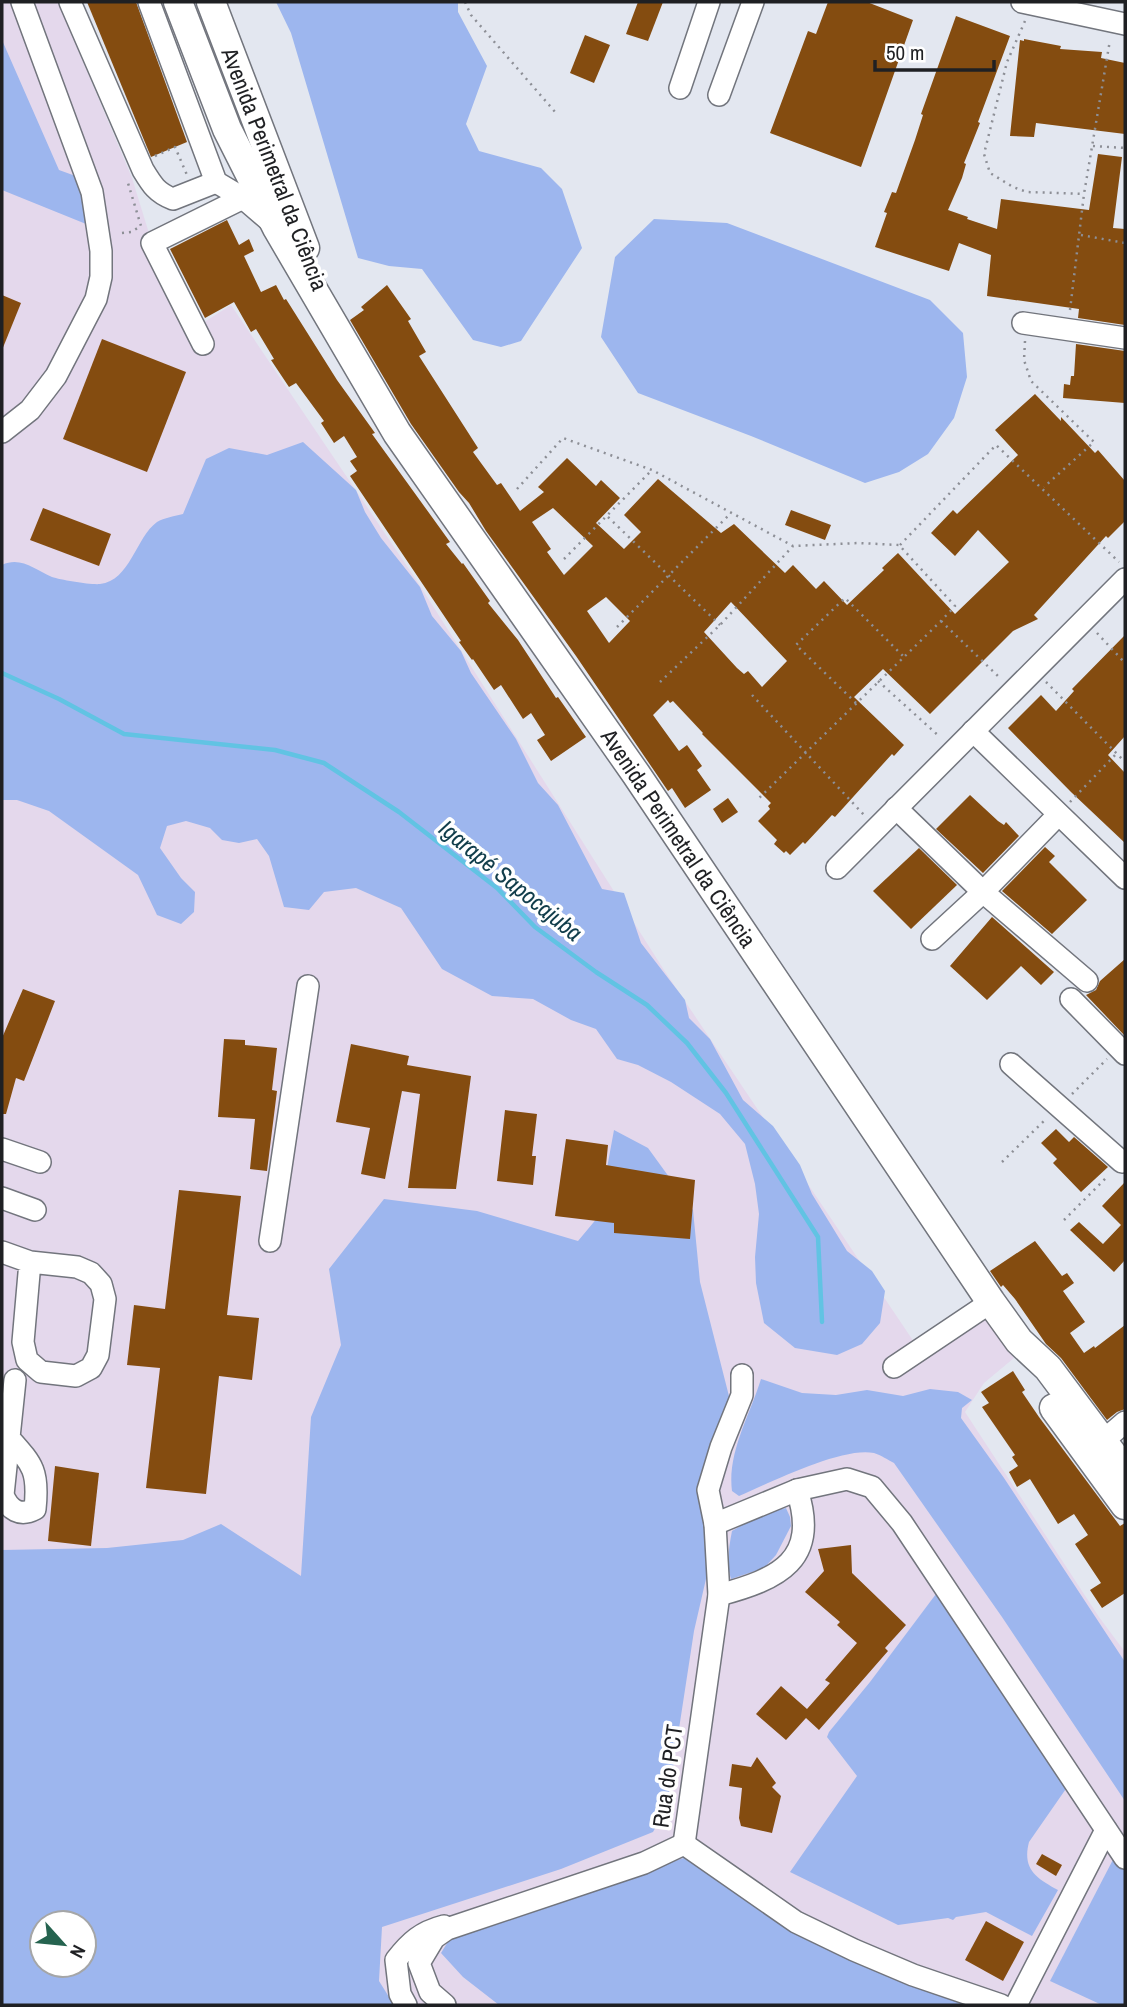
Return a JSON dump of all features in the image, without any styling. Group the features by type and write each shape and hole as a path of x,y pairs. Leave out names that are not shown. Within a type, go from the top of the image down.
{"main road":[{"name":"Avenida Perimetral da Ciência","path":"178,2 227,129 276,228 397,433 636,774 1019,1341 1048,1368 1125,1471"},
{"name":"Avenida Perimetral da Ciência","path":"211,2 339,335"},
{"name":"Avenida Perimetral da Ciência","path":"1019,1341 1033,1378 1125,1505"}],"street":[{"path":"2,432 30,410 55,376 96,299 101,277 101,251 92,192 22,2"},
{"path":"70,2 153,188 173,199 216,182"},
{"path":"149,2 216,182 243,198 276,228"},
{"path":"223,34 228,2"},
{"path":"680,88 709,2"},
{"path":"719,95 753,2"},
{"path":"1027,3 1119,23"},
{"path":"204,344 152,243 243,198"},
{"path":"1026,323 1125,338"},
{"path":"837,868 1125,579"},
{"path":"973,731 1125,878"},
{"path":"896,807 983,892 1087,981"},
{"path":"932,939 983,892 1058,815"},
{"path":"270,1241 308,986"},
{"path":"1070,999 1125,1054"},
{"path":"1011,1064 1122,1162"},
{"path":"2,1149 40,1162"},
{"path":"2,1198 35,1210"},
{"path":"2,1252 30,1262 77,1267 91,1273 101,1284 105,1299 98,1355 91,1368 76,1376 41,1372 8,1378 9,1438"},
{"path":"30,1262 23,1342 27,1360 41,1372"},
{"path":"894,1367 991,1301"},
{"name":"Rua do PCT","path":"445,2005 430,1992 419,1963 433,1938 463,1922 644,1863 684,1844 719,1595 715,1524 708,1490 721,1447 742,1395 742,1375"},
{"path":"1103,1441 1125,1422"},
{"path":"715,1524 797,1490 848,1479 872,1487 902,1523 1125,1858"},
{"path":"719,1595 751,1587 774,1577 790,1562 798,1550 805,1527 804,1512 797,1490"},
{"path":"1016,2005 1106,1830"},
{"path":"684,1844 796,1922 913,1975 1001,2005"},
{"path":"406,2005 400,1994 396,1960 410,1941 429,1930 463,1922"}],"path":[{"path":"465,2 471,15 556,113"},
{"path":"1027,3 1007,62 984,154 990,173 1013,187 1027,192 1084,194"},
{"path":"1066,331 1081,234 1084,194 1119,23"},
{"path":"1093,146 1125,148"},
{"path":"1081,234 1125,243"},
{"path":"1026,323 1024,360 1031,381 1094,442 1043,488"},
{"path":"517,489 563,438 652,470 793,546 858,542 899,545 955,606 756,801"},
{"path":"899,545 996,445 1125,570"},
{"path":"564,559 652,470"},
{"path":"617,627 730,514"},
{"path":"608,517 720,625"},
{"path":"660,682 720,625 793,546"},
{"path":"856,703 796,645 845,598 904,656"},
{"path":"942,621 1004,681"},
{"path":"1095,630 1125,663"},
{"path":"1044,679 1125,762"},
{"path":"878,681 944,741"},
{"path":"752,695 876,828"},
{"path":"1058,815 1116,753"},
{"path":"1064,1220 1122,1162"}],"shaded area":[{"path":"2,2 58,2 132,178 152,243 195,328 231,305 417,581 664,970 914,1342 979,1296 1014,1358 984,1383 965,1412 1099,1617 1125,1652 1125,2005 2,2005"},
{"path":"276,2 458,2 458,12 487,66 466,124 479,151 541,168 562,189 582,248 521,341 501,347 473,340 422,269 389,266 358,258 291,33"},
{"path":"2,40 59,170 81,178 91,226 2,190"},
{"path":"654,219 727,223 930,300 963,333 967,377 954,418 928,454 899,472 865,483 638,393 601,337 615,257"},
{"path":"303,442 356,490 365,512 381,538 420,587 432,616 461,651 471,673 516,739 538,783 558,805 602,889 624,893 641,943 685,1000 689,1018 710,1039 743,1100 773,1126 800,1165 812,1194 847,1251 872,1271 885,1291 880,1323 862,1344 837,1355 795,1348 764,1323 756,1283 755,1257 759,1214 745,1144 720,1114 671,1082 638,1065 617,1059 596,1029 571,1020 533,999 492,996 442,969 401,908 356,888 324,892 309,910 284,907 269,856 257,839 239,843 222,840 210,828 186,821 167,826 160,848 181,878 195,892 194,912 181,924 157,915 138,875 49,811 17,800 2,800 2,565 22,563 52,577 76,582 100,584 110,581 126,567 143,538 157,522 183,514 206,459 229,448 267,455"},
{"path":"614,1130 648,1148 693,1210 700,1282 731,1404 710,1449 717,1531 694,1631 667,1807 653,1832 561,1869 382,1927 379,1981 394,2005 2,2005 2,1550 107,1548 183,1540 221,1524 301,1576 311,1417 341,1345 329,1269 384,1199 477,1211 578,1241 598,1217"},
{"path":"761,1379 802,1393 836,1395 867,1390 903,1396 930,1389 958,1392 972,1400 962,1408 961,1418 1004,1478 1125,1662 1125,1801 1002,1617 894,1463 874,1453 861,1452 806,1467 739,1496 732,1491 731,1477 736,1448"},
{"path":"786,1508 791,1526 776,1555 764,1568 731,1579 728,1561 732,1531 761,1514"},
{"path":"945,1582 1070,1783 1029,1842 1029,1866 1037,1877 1058,1890 1032,1936 986,1912 956,1917 953,1920 948,1918 898,1925 790,1872 857,1776 827,1737 829,1732"},
{"path":"1118,1850 1125,1861 1125,2005 1102,2005 1050,1981"},
{"path":"701,1852 831,1930 999,2005 499,2005 463,1977 441,1953 449,1940 482,1927"}],"building":[{"path":"87,2 136,2 187,142 151,157"},
{"path":"638,2 663,2 648,41 626,34"},
{"path":"828,2 867,2 913,20 861,167 770,133 808,31 816,34"},
{"path":"956,16 1010,36 964,163 966,164 962,178 948,210 997,229 1001,199 1089,210 1098,154 1122,157 1113,228 1125,229 1125,325 1078,318 1079,309 987,296 991,255 959,243 949,271 875,247 887,213 884,212 892,192 896,193"},
{"path":"585,35 610,45 594,83 570,73"},
{"path":"1020,40 1061,46 1060,49 1102,52 1101,58 1125,63 1125,134 1036,123 1034,137 1010,136"},
{"path":"227,220 239,245 249,239 254,251 244,256 261,292 276,285 337,380 375,433 372,434 450,542 446,544 463,563 490,601 488,603 518,640 556,698 558,697 586,737 551,761 537,740 545,735 531,713 523,719 501,685 494,690 459,642 461,641 350,476 357,471 350,461 357,457 344,436 334,443 321,423 324,421 296,383 289,387 271,360 274,359 256,329 251,332 234,302 205,318 170,249"},
{"path":"387,285 411,319 408,321 426,352 419,356 478,448 473,452 497,485 501,483 520,511 544,492 538,487 567,458 596,486 601,480 620,498 596,523 624,549 641,532 624,515 658,479 721,533 734,524 785,573 793,565 816,589 824,581 847,605 898,553 955,614 1009,562 978,530 955,556 931,533 953,510 957,514 1018,455 995,430 1035,394 1095,453 1098,450 1125,481 1125,521 1108,538 1106,536 1034,615 1038,619 1013,631 930,714 883,669 854,697 904,745 894,756 892,754 835,817 832,815 805,844 803,842 790,855 774,844 777,840 758,821 770,809 768,806 771,803 673,701 670,703 668,700 653,715 679,751 687,745 702,766 697,770 711,790 685,808 672,788 668,791 469,503 411,424 350,320 364,310 361,307","holes":["553,508 593,546 564,575 547,552 551,549 532,522","606,597 630,621 609,643 587,611","731,602 787,661 762,687 748,671 744,674 737,668 704,632"]},
{"path":"2,295 21,303 2,350"},
{"path":"102,339 186,372 147,472 63,439"},
{"path":"1076,344 1125,351 1125,403 1063,398 1064,384 1070,385 1071,376 1074,376"},
{"path":"43,508 111,534 99,566 30,540"},
{"path":"791,510 831,525 825,540 785,525"},
{"path":"1125,635 1125,736 1108,755 1125,773 1125,843 1008,728 1041,695 1056,711 1074,691 1072,689"},
{"path":"970,795 998,821 1004,825 1006,822 1019,836 983,873 936,829"},
{"path":"728,798 738,812 722,823 713,809"},
{"path":"1045,847 1055,856 1049,862 1087,900 1052,934 1002,891"},
{"path":"919,848 957,885 911,929 873,891"},
{"path":"992,917 1054,972 1041,985 1021,966 987,1000 950,966"},
{"path":"1125,959 1125,1036 1086,995 1096,990 1100,981"},
{"path":"23,989 55,1001 24,1081 16,1078 6,1114 2,1114 2,1038"},
{"path":"224,1039 245,1040 245,1045 277,1048 272,1090 277,1091 267,1171 250,1169 255,1119 218,1117"},
{"path":"351,1044 409,1056 407,1065 471,1076 456,1189 408,1188 420,1094 402,1091 385,1179 361,1174 370,1128 336,1122"},
{"path":"505,1110 537,1114 532,1156 536,1156 533,1185 497,1181"},
{"path":"1056,1129 1069,1142 1074,1137 1108,1167 1081,1192 1053,1163 1057,1159 1041,1143"},
{"path":"566,1139 608,1145 606,1165 695,1180 690,1239 614,1233 614,1223 555,1216"},
{"path":"1125,1182 1125,1260 1114,1272 1070,1230 1079,1222 1103,1244 1121,1225 1102,1206"},
{"path":"179,1190 241,1196 227,1315 259,1318 252,1380 219,1376 206,1494 146,1488 160,1368 127,1365 134,1305 165,1309"},
{"path":"1035,1241 1062,1276 1067,1273 1074,1283 1063,1291 1085,1322 1070,1333 1084,1353 1125,1325 1125,1409 1107,1420 1061,1358 1046,1344 1015,1299 1003,1285 1001,1287 990,1271"},
{"path":"1013,1371 1025,1390 1022,1392 1039,1417 1120,1526 1125,1523 1125,1593 1102,1608 1090,1590 1101,1583 1075,1544 1088,1535 1074,1514 1058,1524 1030,1479 1017,1487 1009,1472 1018,1466 1012,1457 1015,1455 982,1407 989,1403 981,1392"},
{"path":"55,1466 99,1473 91,1546 48,1541"},
{"path":"851,1545 852,1573 906,1625 885,1648 888,1651 819,1730 806,1718 786,1740 756,1714 781,1686 807,1709 830,1683 825,1680 857,1643 837,1625 840,1622 805,1592 824,1571 818,1549"},
{"path":"757,1757 776,1783 772,1787 781,1796 772,1833 741,1826 739,1818 742,1788 729,1786 732,1764 751,1767"},
{"path":"1042,1854 1062,1865 1056,1876 1036,1864"},
{"path":"986,1921 1024,1942 1003,1981 965,1960"}],"waterway":[{"name":"Igarapé Sapocajuba","path":"2,673 59,699 124,734 275,750 324,763 399,812 497,888 535,927 647,1005 687,1043 726,1093 818,1237 822,1322"}]}
